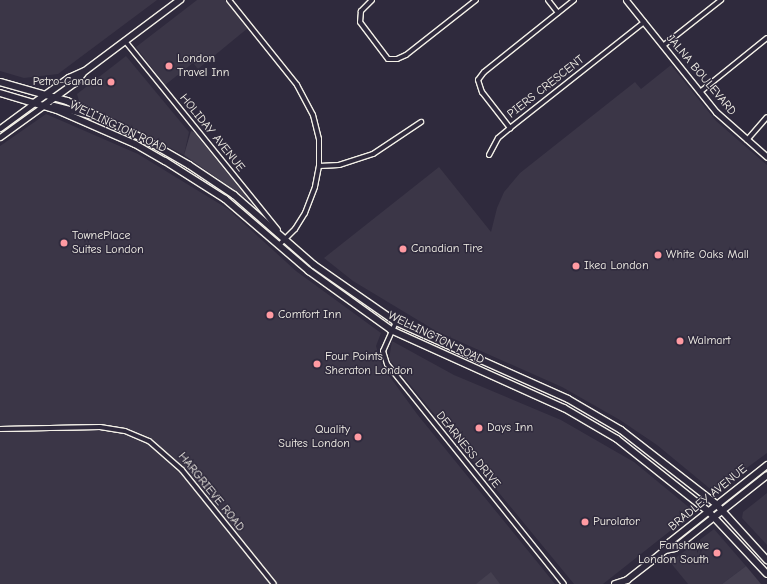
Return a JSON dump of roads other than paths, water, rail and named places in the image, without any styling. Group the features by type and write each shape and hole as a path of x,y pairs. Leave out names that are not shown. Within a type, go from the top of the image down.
{"main road":[{"path":"34,103 69,78 85,71 180,0"},
{"path":"45,105 75,83 85,71"},
{"name":"WELLINGTON ROAD","path":"0,82 55,98 112,122 189,165 234,195 284,239 344,287 396,322 572,402 621,430 716,504 767,560"},
{"name":"WELLINGTON ROAD","path":"0,93 45,105 132,143 185,172 225,199 342,296 391,330 568,410 617,439 715,517 767,574"},
{"path":"45,105 112,122"},
{"path":"568,410 572,402"},
{"name":"BRADLEY AVENUE","path":"615,584 626,582 666,550 670,542 767,465"},
{"name":"BRADLEY AVENUE","path":"666,550 675,548 767,475"}],"street":[{"path":"229,0 306,100 319,139 319,166 315,187 305,213 279,245"},
{"path":"372,0 361,11 360,22 388,59 397,59 406,55 476,0"},
{"path":"548,0 558,13"},
{"name":"PIERS CRESCENT","path":"574,0 484,72 478,80 482,92 510,128 644,22"},
{"name":"JALNA BOULEVARD","path":"626,0 664,45 716,112 767,157"},
{"path":"664,45 721,0"},
{"path":"700,92 767,38"},
{"name":"HOLIDAY AVENUE","path":"125,41 284,239"},
{"path":"0,128 34,103"},
{"path":"0,137 45,105"},
{"path":"747,140 767,117"},
{"path":"319,166 340,165 373,154 421,122"},
{"path":"489,155 498,138 510,128"},
{"name":"DEARNESS DRIVE","path":"396,322 382,351 387,364 564,584"},
{"name":"HARGRIEVE ROAD","path":"0,429 100,427 125,431 149,442 182,470 274,584"}],"place":[{"name":"London Travel Inn","path":"169,66"},
{"name":"Petro-Canada","path":"111,82"},
{"name":"TownePlace Suites London","path":"64,243"},
{"name":"Canadian Tire","path":"403,249"},
{"name":"White Oaks Mall","path":"658,255"},
{"name":"Ikea London","path":"576,266"},
{"name":"Comfort Inn","path":"270,315"},
{"name":"Walmart","path":"680,341"},
{"name":"Four Points Sheraton London","path":"317,364"},
{"name":"Days Inn","path":"479,428"},
{"name":"Quality Suites London","path":"358,437"},
{"name":"Purolator","path":"585,522"},
{"name":"Fanshawe London South","path":"717,553"}]}
